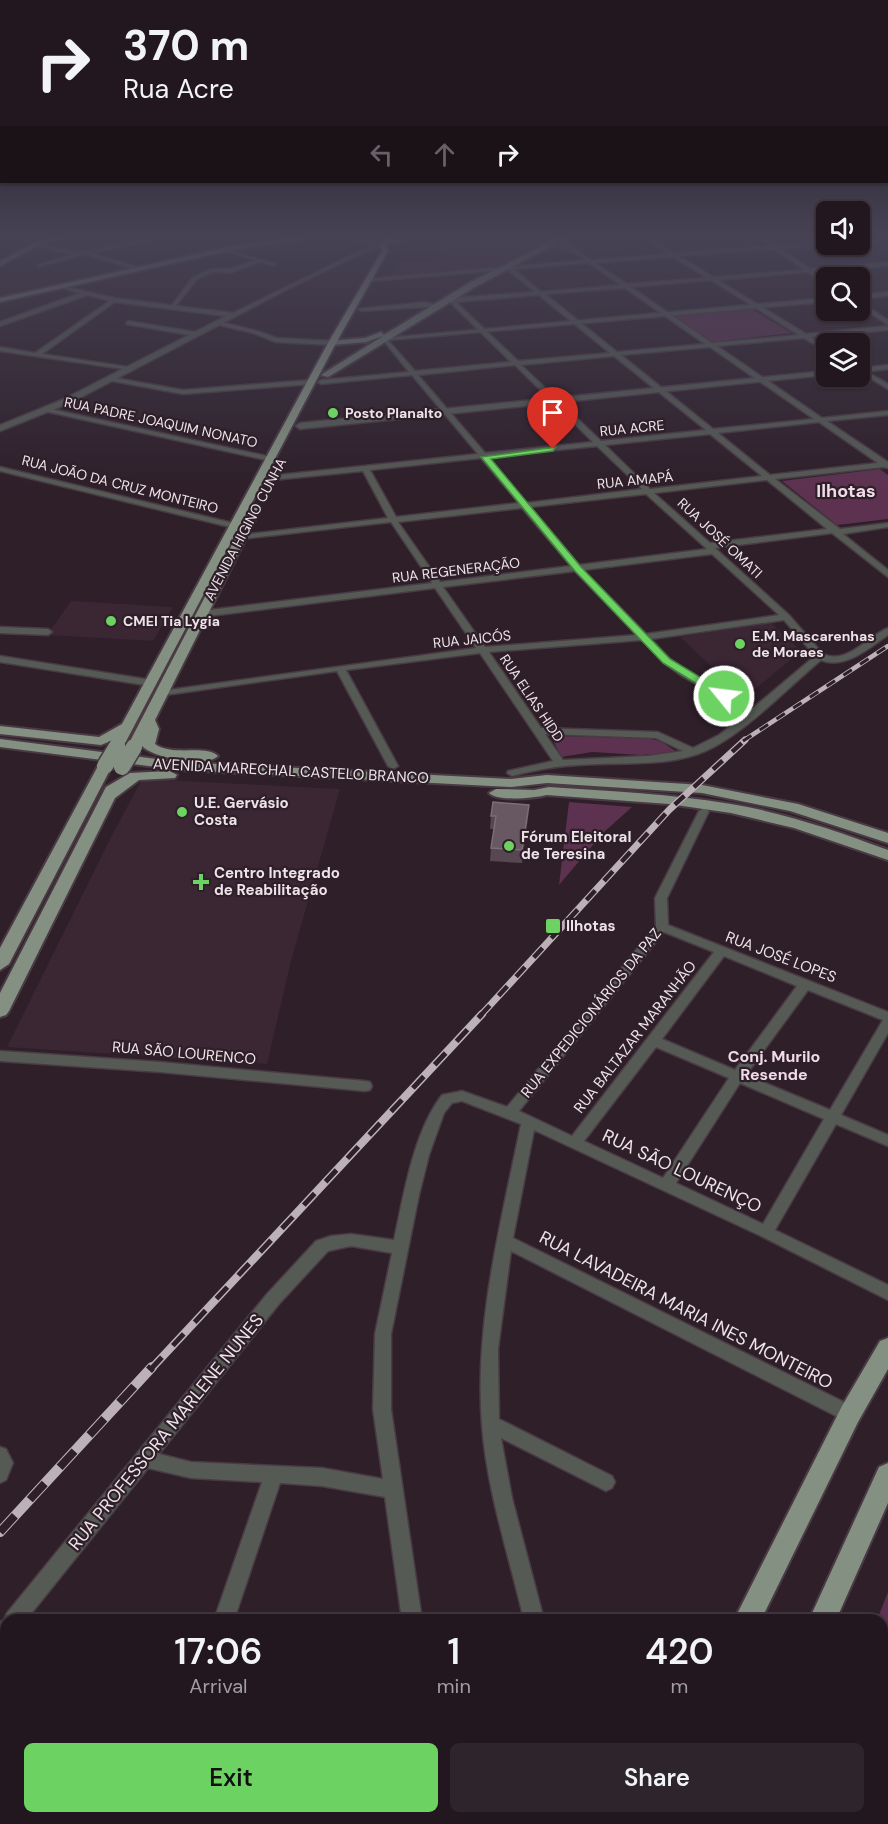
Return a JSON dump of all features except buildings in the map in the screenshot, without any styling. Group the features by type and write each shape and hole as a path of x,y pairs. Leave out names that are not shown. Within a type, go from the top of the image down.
{"main road":[{"name":"AVENIDA HIGINO CUNHA","path":"0,1011 122,767 272,478 295,424 348,320"},
{"name":"AVENIDA HIGINO CUNHA","path":"319,380 336,343 353,320"},
{"path":"336,343 375,338 403,320"},
{"path":"319,380 416,320"},
{"path":"336,343 362,347 364,350 362,354"},
{"name":"AVENIDA HIGINO CUNHA","path":"0,964 234,526 271,459 295,424"},
{"path":"148,718 152,729 148,745 160,753 393,766 511,778"},
{"path":"0,730 101,741 129,724"},
{"name":"AVENIDA MARECHAL CASTELO BRANCO","path":"0,743 180,766 511,778 546,785 709,805 786,821 888,855"},
{"path":"0,753 87,764 92,768 94,787"},
{"path":"108,796 132,777 151,774 530,795 546,785"},
{"name":"AVENIDA MARECHAL CASTELO BRANCO","path":"546,785 681,788 743,795 793,807 888,838"},
{"path":"750,1614 850,1414 888,1350"},
{"path":"825,1614 888,1475"}],"street":[{"path":"36,355 85,320"},
{"path":"0,428 46,410 223,320"},
{"name":"RUA JOSÉ OMATI","path":"470,320 649,492 786,617 817,651"},
{"path":"574,320 888,574"},
{"path":"387,339 597,320"},
{"path":"675,320 887,465"},
{"path":"779,320 816,343"},
{"path":"128,323 195,334"},
{"path":"217,323 255,332 276,340 336,343"},
{"path":"109,379 183,392 517,364 888,328"},
{"path":"387,339 578,569 667,661 685,674 752,712"},
{"path":"0,350 128,369"},
{"path":"870,369 888,367"},
{"path":"295,424 555,402 816,374"},
{"path":"870,376 888,387"},
{"name":"RUA PADRE JOAQUIM NONATO","path":"46,410 271,459"},
{"name":"RUA ACRE","path":"272,478 888,413"},
{"name":"RUA AMAPÁ","path":"242,537 887,465"},
{"name":"RUA ELIAS HIDD","path":"364,468 394,521 559,762"},
{"name":"RUA JOÃO DA CRUZ MONTEIRO","path":"0,469 234,526"},
{"path":"665,521 679,519"},
{"name":"RUA REGENERAÇÃO","path":"201,614 578,569 888,525"},
{"name":"RUA JAICÓS","path":"161,694 483,650 645,638 786,617"},
{"path":"1,630 48,632"},
{"path":"538,731 658,735 693,752 722,736 752,712 817,651 829,661 839,660 888,631"},
{"path":"0,659 151,683"},
{"path":"340,668 393,766"},
{"name":"RUA ELIAS HIDD","path":"511,778 559,762 644,759 693,752"},
{"name":"RUA EXPEDICIONÁRIOS DA PAZ","path":"510,1113 662,927 661,898 705,811"},
{"name":"RUA JOSÉ LOPES","path":"662,927 888,1017"},
{"name":"RUA BALTAZAR MARANHÃO","path":"575,1143 721,952"},
{"path":"666,1186 738,1076 805,984"},
{"path":"766,1232 888,1022"},
{"path":"653,1040 888,1142"},
{"name":"RUA SÃO LOURENCO","path":"0,1056 160,1066 364,1086"},
{"name":"RUA SÃO LOURENÇO","path":"401,1248 411,1195 430,1132 438,1110 447,1099 455,1096 510,1113 766,1232 888,1293"},
{"name":"RUA EXPEDICIONÁRIOS DA PAZ","path":"528,1123 505,1241 490,1352 490,1423 494,1454 533,1614"},
{"name":"RUA PROFESSORA MARLENE NUNES","path":"19,1614 273,1299 322,1246 330,1241 346,1240 401,1248"},
{"name":"RUA LAVADEIRA MARIA INES MONTEIRO","path":"505,1241 850,1414"},
{"path":"401,1248 383,1334 382,1409 411,1614"},
{"path":"490,1423 606,1482"},
{"path":"0,1455 4,1463 0,1474"},
{"path":"145,1459 191,1470 322,1476 392,1489"},
{"path":"227,1614 274,1475"}],"shaded area":[{"path":"679,320 770,320 792,333 711,342"},
{"path":"880,469 888,475 888,519 837,525 782,481"},
{"name":"CMEI Tia Lygia","path":"71,601 173,607 153,641 47,635"},
{"name":"E.M. Mascarenhas de Moraes","path":"770,622 801,651 741,701 701,670 713,668 680,637"},
{"path":"551,736 645,738 661,741 678,753 641,755 592,752 561,757"},
{"path":"148,779 340,789 291,961 267,1064 7,1047 110,839 141,781"},
{"path":"569,802 632,807 604,832 559,885"},
{"path":"888,1592 888,1614 879,1614"}],"railway":[{"path":"743,741 888,646"},
{"path":"481,1015 669,810 745,740"},
{"path":"151,1369 482,1014"},
{"path":"0,1532 152,1367"}],"place":[{"name":"Posto Planalto","path":"333,413"},
{"name":"CMEI Tia Lygia","path":"111,621"},
{"name":"E.M. Mascarenhas de Moraes","path":"740,644"},
{"name":"U.E. Gervásio Costa","path":"182,812"},
{"name":"Fórum Eleitoral de Teresina","path":"509,846"},
{"name":"Centro Integrado de Reabilitação","path":"201,882"},
{"name":"Ilhotas","path":"553,926"}],"district":[{"name":"Ilhotas","path":"846,491"},
{"name":"Conj. Murilo Resende","path":"774,1065"}],"route":[{"path":"553,449 485,457 578,569 667,661 724,696"}]}
